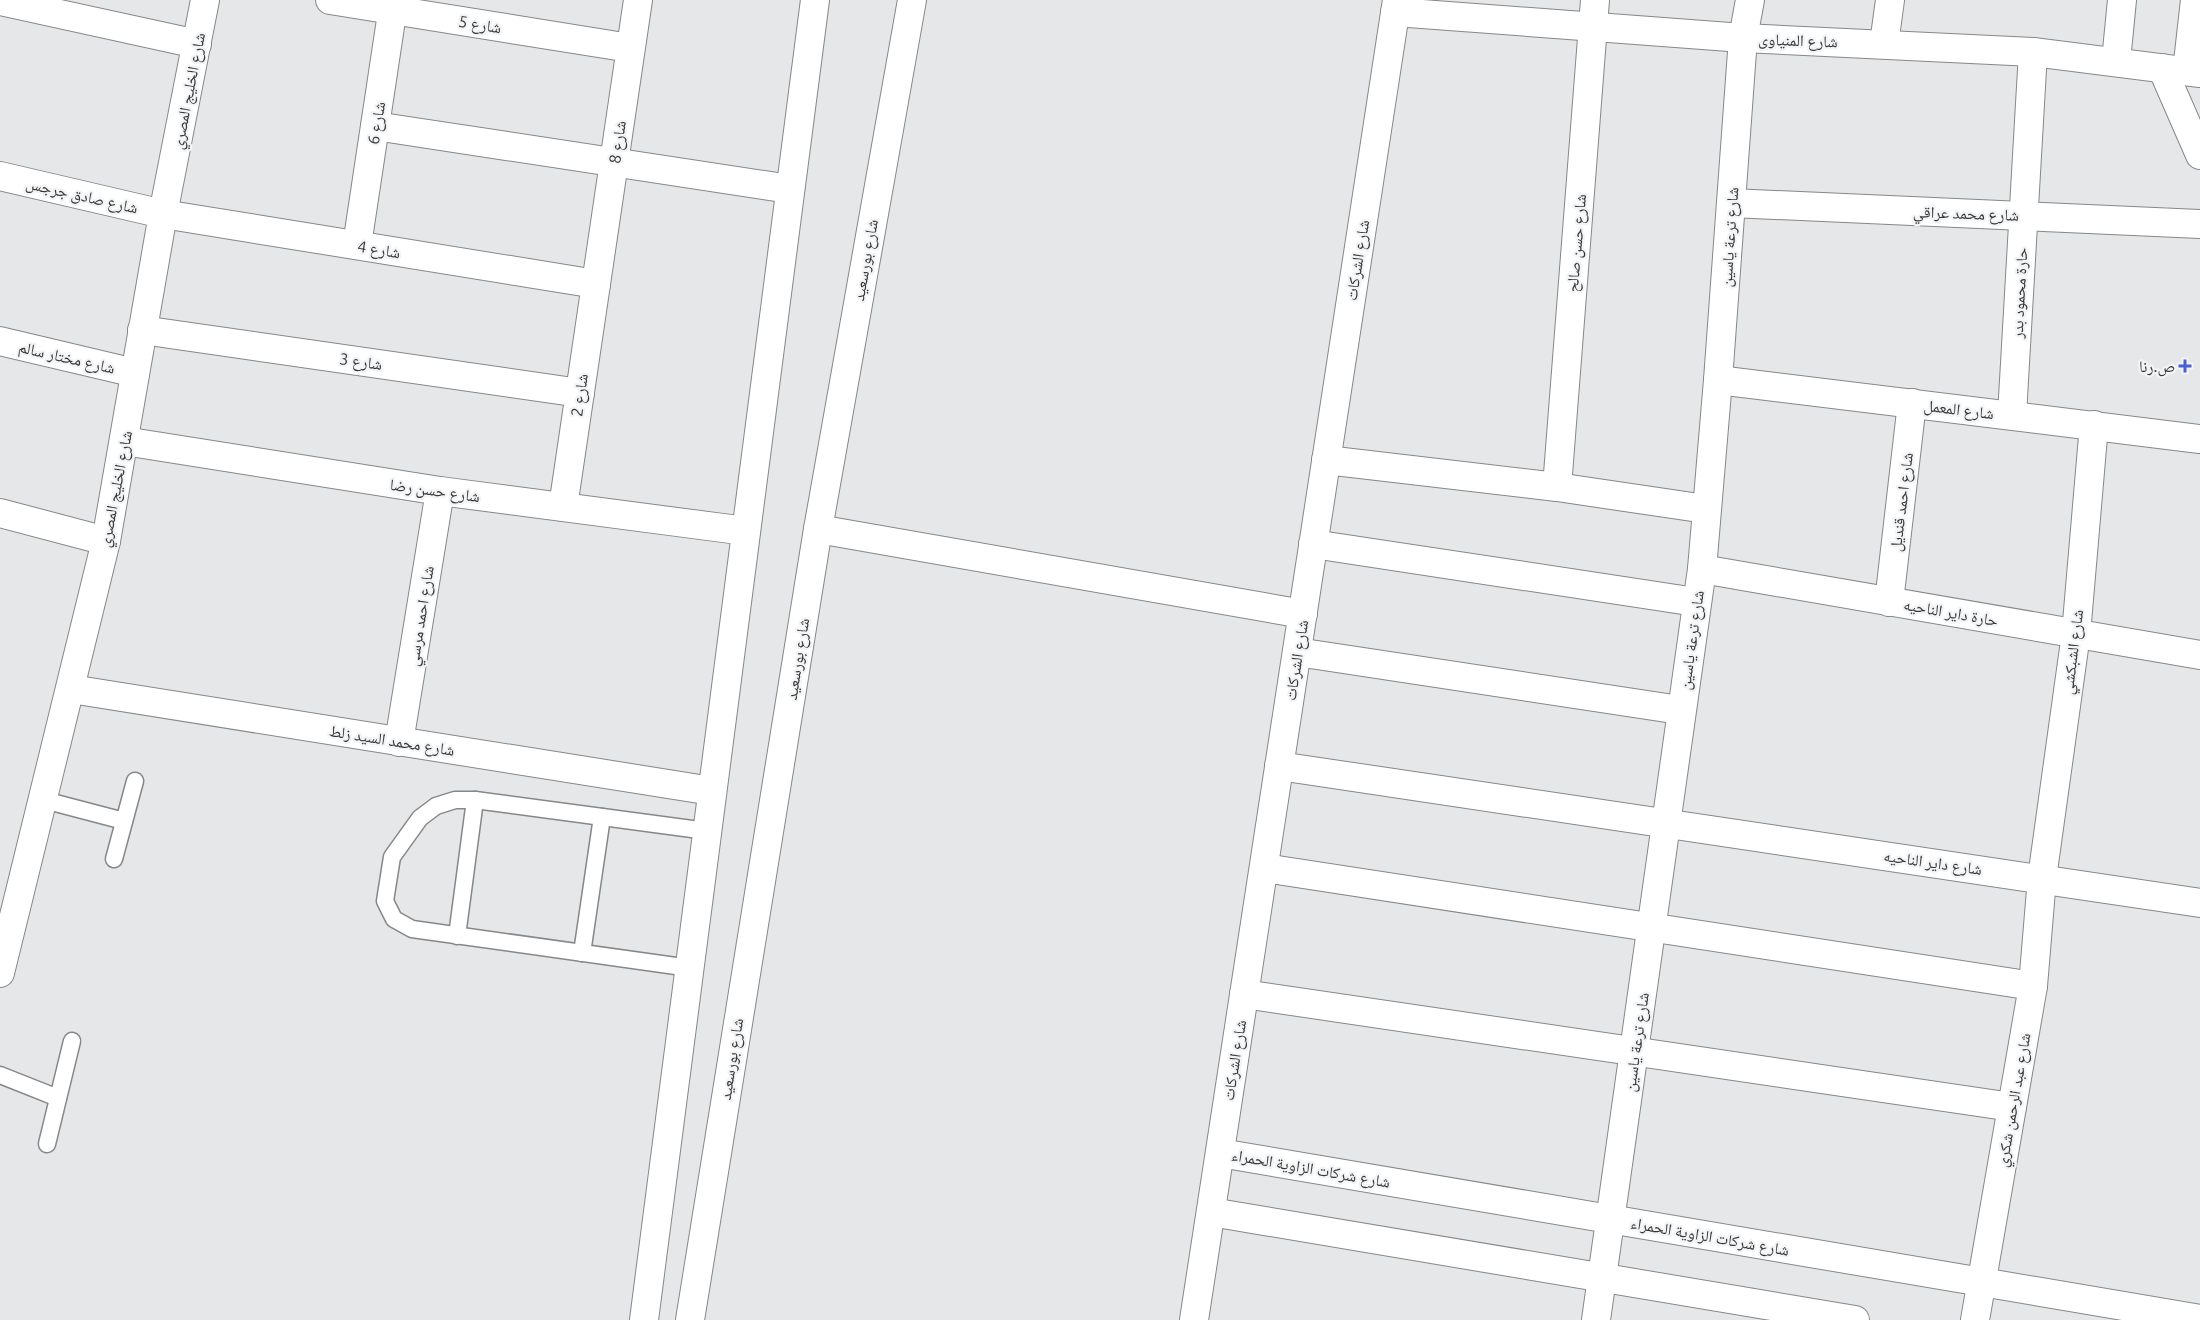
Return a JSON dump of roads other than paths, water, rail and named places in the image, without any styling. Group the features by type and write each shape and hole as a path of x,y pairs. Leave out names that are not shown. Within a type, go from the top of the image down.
{"street":[{"name":"شارع الخليج المصري","path":"0,973 4,940 44,800 106,541 163,214 205,0"},
{"name":"شارع 5","path":"330,0 393,5 630,48"},
{"name":"شارع 8","path":"596,284 638,0"},
{"path":"644,1320 815,0"},
{"name":"شارع بورسعيد","path":"690,1320 818,529 912,0"},
{"name":"شارع حسن صالح","path":"1557,487 1595,0"},
{"name":"شارع ترعة ياسين","path":"1596,1320 1635,1051 1680,710 1702,569 1732,203 1743,38 1750,0"},
{"path":"1884,44 1890,0"},
{"path":"2116,61 2122,0"},
{"path":"2195,0 2183,71 2200,156"},
{"path":"0,1 197,44"},
{"name":"شارع 6","path":"357,245 393,5"},
{"name":"شارع المنياوى","path":"1396,6 1593,27 1743,38 2034,52 2183,71"},
{"name":"شارع الشركات","path":"1194,1320 1396,6"},
{"name":"حارة محمود بدر","path":"2012,415 2034,52"},
{"path":"375,126 790,189"},
{"name":"شارع صادق جرجس","path":"0,176 163,214"},
{"name":"شارع محمد عراقي","path":"1732,203 2200,224"},
{"name":"شارع 4","path":"163,214 596,284"},
{"name":"شارع 2","path":"563,507 596,284"},
{"name":"شارع 3","path":"142,330 580,393"},
{"name":"شارع مختار سالم","path":"0,342 135,373"},
{"name":"شارع المعمل","path":"1718,380 2200,439"},
{"name":"شارع احمد قنديل","path":"1889,602 1912,403"},
{"name":"شارع الشبكشي","path":"2042,878 2076,634 2094,425"},
{"name":"شارع حسن رضا","path":"124,441 440,491 746,532"},
{"path":"1326,460 1557,487 1706,509"},
{"name":"شارع احمد مرسي","path":"399,742 440,491"},
{"path":"0,513 106,541"},
{"path":"818,529 1303,614"},
{"path":"1313,544 1696,602"},
{"name":"حارة داير الناحيه","path":"1702,569 2200,655"},
{"path":"1297,652 1680,710"},
{"name":"شارع محمد السيد زلط","path":"71,689 712,791"},
{"name":"شارع داير الناحيه","path":"1279,766 2200,903"},
{"path":"1264,868 2033,986"},
{"name":"شارع عبد الرحمن شكري","path":"1975,1320 2033,986 2042,878"},
{"path":"1244,994 2012,1107"},
{"name":"شارع شركات الزاوية الحمراء","path":"1220,1153 2200,1319"},
{"path":"1211,1212 1855,1320"}],"lane":[{"path":"114,859 135,781"},
{"path":"44,800 124,821"},
{"path":"690,968 412,929 402,925 394,918 385,901 392,857 420,818 436,806 455,800 475,800 707,831"},
{"path":"457,936 475,800"},
{"path":"582,953 602,817"},
{"path":"47,1144 72,1041"},
{"path":"0,1075 58,1098"}],"place":[{"name":"ص.رنا","path":"2185,366"}]}
